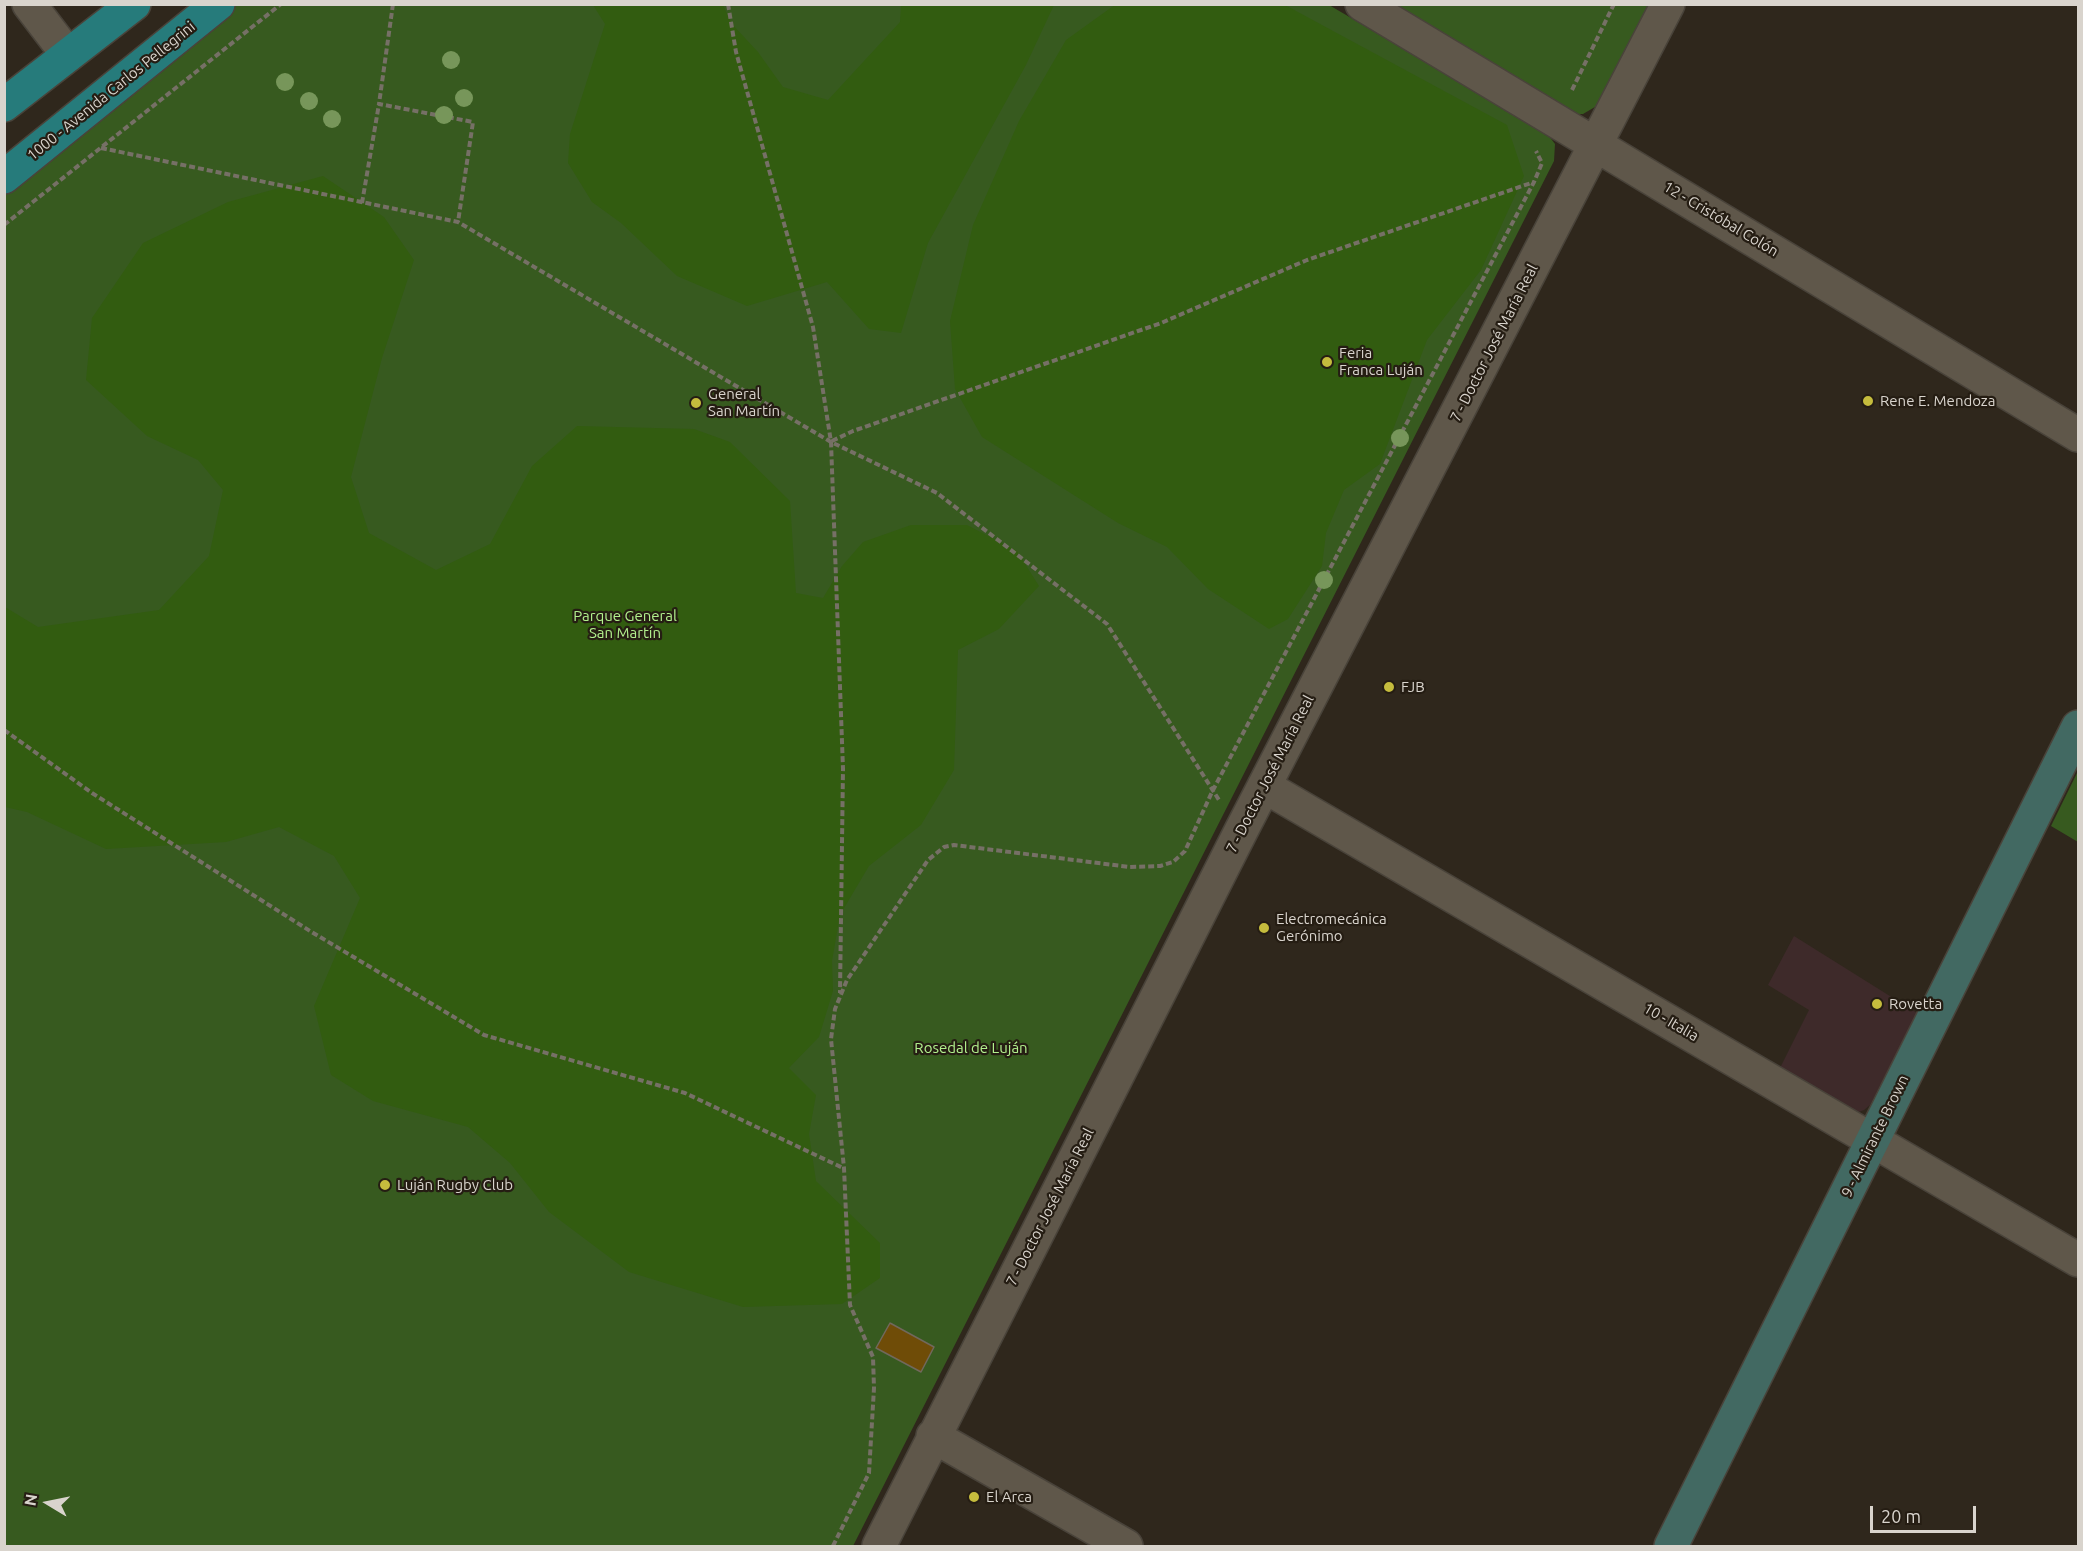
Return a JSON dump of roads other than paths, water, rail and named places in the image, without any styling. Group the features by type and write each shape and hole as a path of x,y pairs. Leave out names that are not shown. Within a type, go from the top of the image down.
{"main road":[{"path":"4,105 135,4"},
{"name":"1000 - Avenida Carlos Pellegrini","path":"4,177 218,4"}],"street":[{"path":"29,4 68,55"},
{"name":"12 - Cristóbal Colón","path":"1362,4 2079,435"},
{"name":"7 - Doctor José María Real","path":"879,1546 1264,786 1668,4"},
{"name":"9 - Almirante Brown","path":"1671,1546 2079,727"},
{"name":"10 - Italia","path":"1264,786 2079,1260"},
{"path":"933,1437 1126,1546"}],"place":[{"name":"Feria Franca Luján","path":"1327,362"},
{"name":"Rene E. Mendoza","path":"1868,401"},
{"name":"General San Martín","path":"696,403"},
{"name":"FJB","path":"1389,687"},
{"name":"Electromecánica Gerónimo","path":"1264,928"},
{"name":"Rovetta","path":"1877,1004"},
{"name":"Luján Rugby Club","path":"385,1185"},
{"name":"El Arca","path":"974,1497"}],"park label":[{"name":"Parque General San Martín","path":"625,624"},
{"name":"Rosedal de Luján","path":"971,1048"}]}
